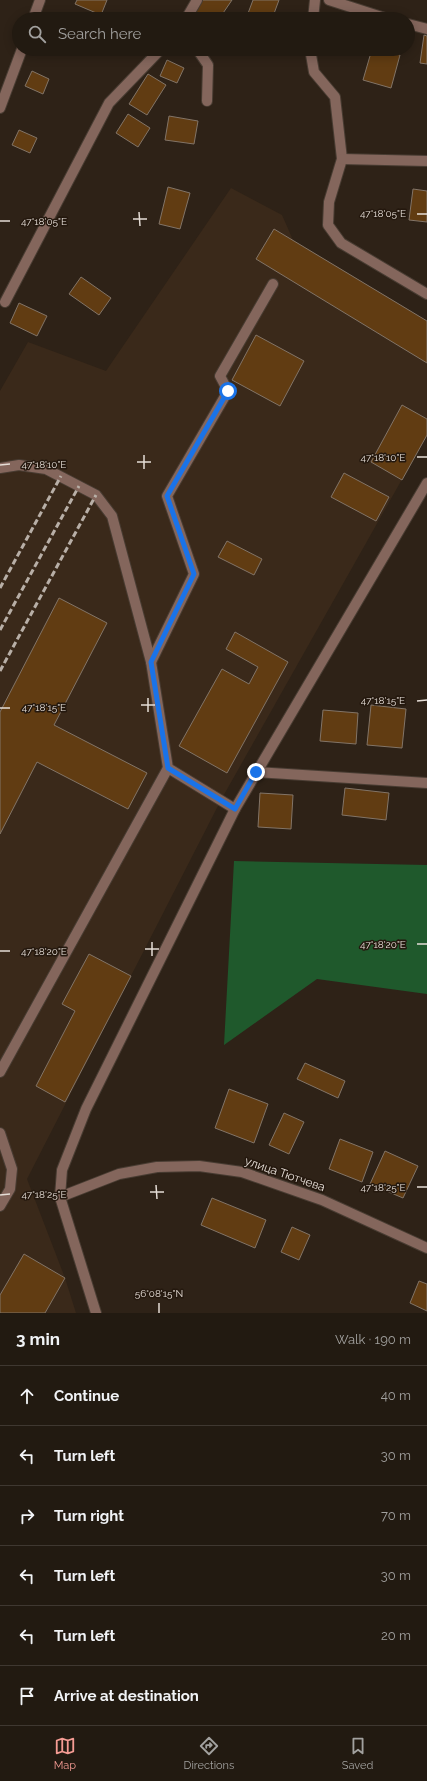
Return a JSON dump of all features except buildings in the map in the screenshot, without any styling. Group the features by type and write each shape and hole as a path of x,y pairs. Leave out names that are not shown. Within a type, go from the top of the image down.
{"street":[{"path":"36,12 40,0"},
{"path":"190,12 197,0"},
{"path":"314,12 315,0"},
{"path":"329,0 366,12"},
{"path":"415,26 427,29"},
{"path":"0,108 19,56"},
{"path":"5,302 109,103 154,56"},
{"path":"202,56 208,65 207,101"},
{"path":"311,56 314,72 335,97 342,159 329,202 328,225 340,243 427,294"},
{"path":"342,159 427,161"},
{"path":"151,662 194,574 167,496 228,391 220,376 273,284"},
{"path":"0,468 19,465 46,469 96,495 112,516 151,662 168,768 0,1072"},
{"path":"96,1313 60,1197 62,1170 86,1109 235,809 427,483"},
{"path":"168,768 235,809"},
{"path":"256,772 427,783"},
{"path":"0,1133 12,1169 10,1189 0,1206"},
{"name":"улица Тютчева","path":"60,1197 119,1174 157,1167 199,1166 242,1172 322,1200 427,1248"}],"shaded area":[{"path":"231,188 282,215 293,240 427,321 427,435 221,800 27,1179 65,1278 76,1313 0,1313 0,391 28,342 106,371"}],"green space":[{"path":"234,861 427,865 427,994 317,979 224,1045"}],"railway":[{"path":"0,588 61,476"},
{"path":"0,630 79,486"},
{"path":"0,671 96,495"}],"route":[{"path":"228,391 167,496 194,574 151,662 168,768 235,809 256,772"}]}
